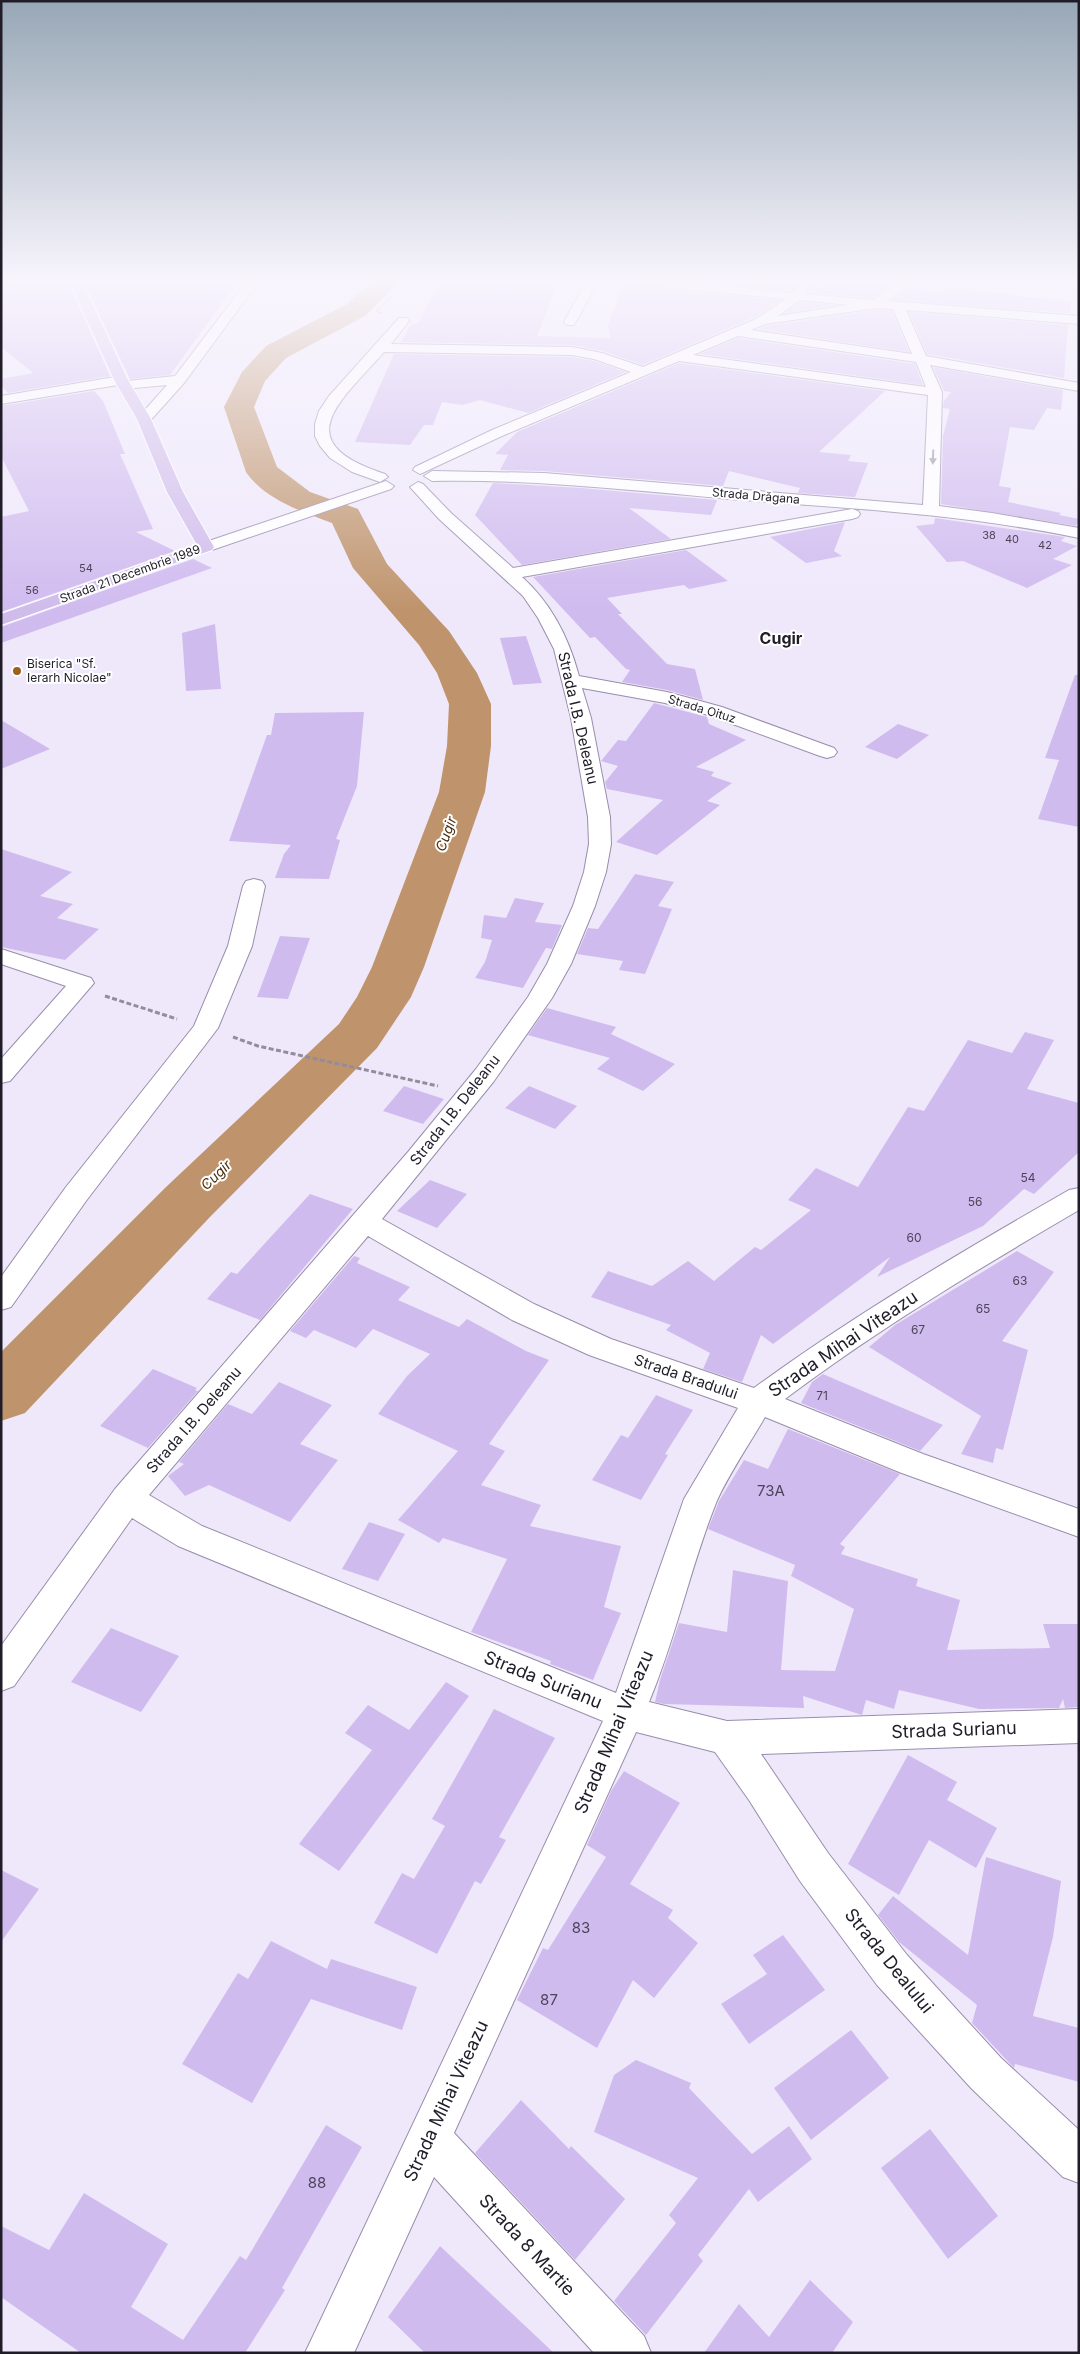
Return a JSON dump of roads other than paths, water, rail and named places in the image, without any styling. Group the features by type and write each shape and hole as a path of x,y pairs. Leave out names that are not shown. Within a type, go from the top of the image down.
{"main road":[{"name":"Strada 21 Decembrie 1989","path":"1,620 206,547 175,492 144,419 127,390"}],"street":[{"path":"1,400 69,390"},
{"path":"144,419 170,390"},
{"path":"341,390 325,412 321,428 322,437 327,446 350,467 383,481"},
{"path":"206,547 370,491 383,481 414,475 497,433 599,390"},
{"path":"919,390 935,392 931,509"},
{"name":"Strada Drăgana","path":"383,481 401,489 414,475 485,476 550,480 931,509 1002,517 1079,533"},
{"name":"Strada I.B. Deleanu","path":"1,1675 127,1498 364,1221 469,1094 540,998 560,964 584,906 595,872 600,844 599,817 572,680 563,649 547,618 529,592 445,516 414,475"},
{"path":"509,574 893,507"},
{"name":"Strada Oituz","path":"572,680 667,698 699,707 827,752"},
{"path":"1,1299 76,1194 206,1028 240,946 254,886"},
{"path":"1,956 82,983 1,1075"},
{"name":"Strada Mihai Viteazu","path":"329,2353 626,1713 641,1678 663,1607 701,1499 758,1402 830,1349 981,1254 1079,1197"},
{"name":"Strada Bradului","path":"364,1221 523,1312 600,1346 803,1418 911,1463 1079,1523"},
{"name":"Strada Surianu","path":"127,1498 190,1536 575,1694 626,1713 727,1738 1079,1726"},
{"name":"Strada Dealului","path":"727,1738 763,1787 814,1867 892,1970 986,2073 1079,2160"},
{"name":"Strada 8 Martie","path":"428,2138 627,2353"}],"waterway":[{"name":"Cugir","path":"1,1395 187,1203 309,1086 358,1036 384,997 398,967 462,792 469,746 470,704 457,673 435,639 371,568 346,516 298,499 262,472 239,407 247,390"}],"place":[{"name":"Biserica \"Sf. Ierarh Nicolae\"","path":"17,671"}],"district":[{"name":"Cugir","path":"781,638"}]}
